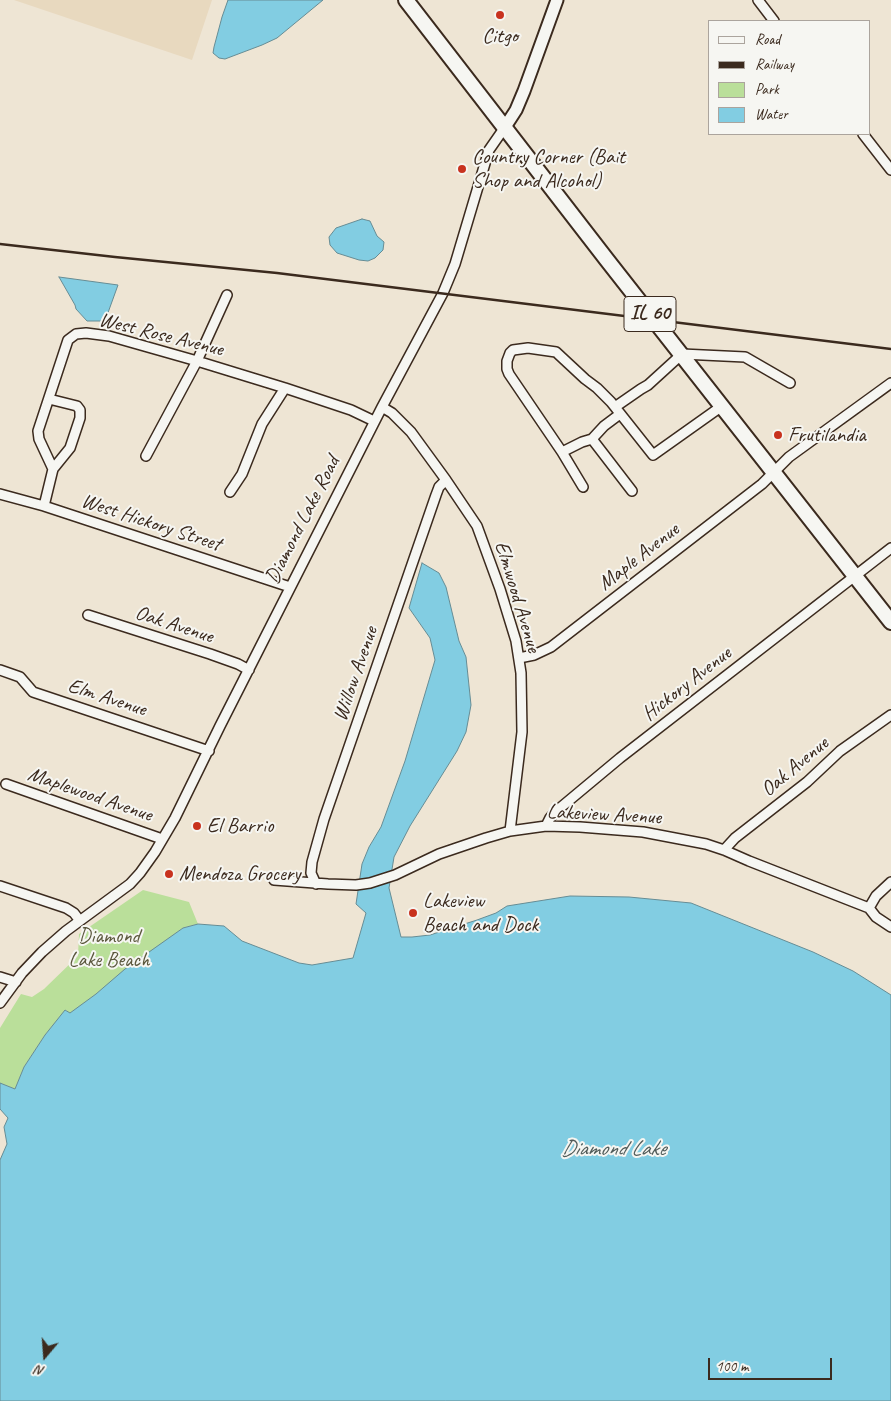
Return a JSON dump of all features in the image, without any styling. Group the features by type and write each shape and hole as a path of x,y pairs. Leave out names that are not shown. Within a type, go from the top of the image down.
{"main road":[{"name":"IL 60","path":"406,0 891,622"}],"street":[{"name":"Diamond Lake Road","path":"0,1003 42,952 130,884 155,852 175,818 374,422 449,280 489,150 516,110 557,0"},
{"path":"758,0 773,20"},
{"path":"863,135 891,170"},
{"path":"146,456 197,361 227,295"},
{"name":"West Rose Avenue","path":"53,469 38,436 38,431 68,340 76,334 86,333 109,336 197,361 351,410 374,422"},
{"path":"583,488 562,452 509,374 507,361 513,350 528,348 556,352 597,388 653,455 722,406"},
{"path":"562,452 592,439 641,389 648,385 682,354 745,357 790,383"},
{"name":"Maple Avenue","path":"519,658 534,655 551,647 774,473 789,457 891,383"},
{"path":"230,492 242,474 262,424 285,388"},
{"path":"44,506 53,469 70,448 80,418 80,410 77,406 49,399"},
{"name":"Elmwood Avenue","path":"382,407 392,413 411,432 477,526 500,589 516,641 521,673 522,732 510,832"},
{"path":"592,439 632,491"},
{"name":"Willow Avenue","path":"316,884 311,873 312,862 324,819 436,495 439,487 446,480"},
{"name":"West Hickory Street","path":"0,494 44,506 290,587"},
{"name":"Hickory Avenue","path":"546,826 554,813 612,764 891,548"},
{"name":"Oak Avenue","path":"88,615 210,654 238,664 248,670"},
{"name":"Elm Avenue","path":"0,670 20,676 33,692 209,750"},
{"name":"Oak Avenue","path":"724,850 735,838 807,782 840,752 891,715"},
{"name":"Maplewood Avenue","path":"6,784 162,839"},
{"name":"Lakeview Avenue","path":"274,880 316,884 356,885 370,883 396,875 439,854 486,838 546,826 580,827 643,832 706,844 868,908 876,917 891,927"},
{"path":"868,908 876,896 891,882"},
{"path":"0,886 66,908 74,913 80,921"},
{"path":"0,977 16,982"}],"shaded area":[{"path":"14,0 212,0 192,60"}],"green space":[{"name":"Diamond Lake Beach","path":"143,890 189,902 198,924 183,928 70,1014 66,1010 45,1035 24,1067 15,1089 0,1083 0,1028 21,994 32,997 44,989 78,956 79,934"}],"water":[{"path":"228,0 323,0 277,38 225,59 219,58 213,53"},
{"path":"362,219 370,221 377,236 384,242 383,250 375,258 368,261 337,253 330,245 329,237 336,228"},
{"path":"59,277 118,285 105,321 87,321 76,309"},
{"name":"Diamond Lake","path":"422,563 439,573 446,587 459,641 466,657 471,705 466,732 457,751 410,826 394,857 389,888 401,937 430,935 496,913 507,906 570,896 629,897 691,903 813,952 853,971 891,995 891,1401 0,1401 0,1160 7,1144 4,1127 8,1118 0,1109 0,1083 15,1089 24,1067 45,1035 65,1010 70,1013 125,969 183,928 198,924 224,926 242,941 299,963 312,965 353,958 366,913 356,904 362,864 369,847 381,827 405,761 435,660 430,638 409,608"}],"railway":[{"path":"0,244 277,273 891,349"}],"place":[{"name":"Citgo","path":"500,15"},
{"name":"Country Corner (Bait Shop and Alcohol)","path":"462,169"},
{"name":"Frutilandia","path":"778,435"},
{"name":"El Barrio","path":"197,826"},
{"name":"Mendoza Grocery","path":"169,874"},
{"name":"Lakeview Beach and Dock","path":"413,913"}]}
